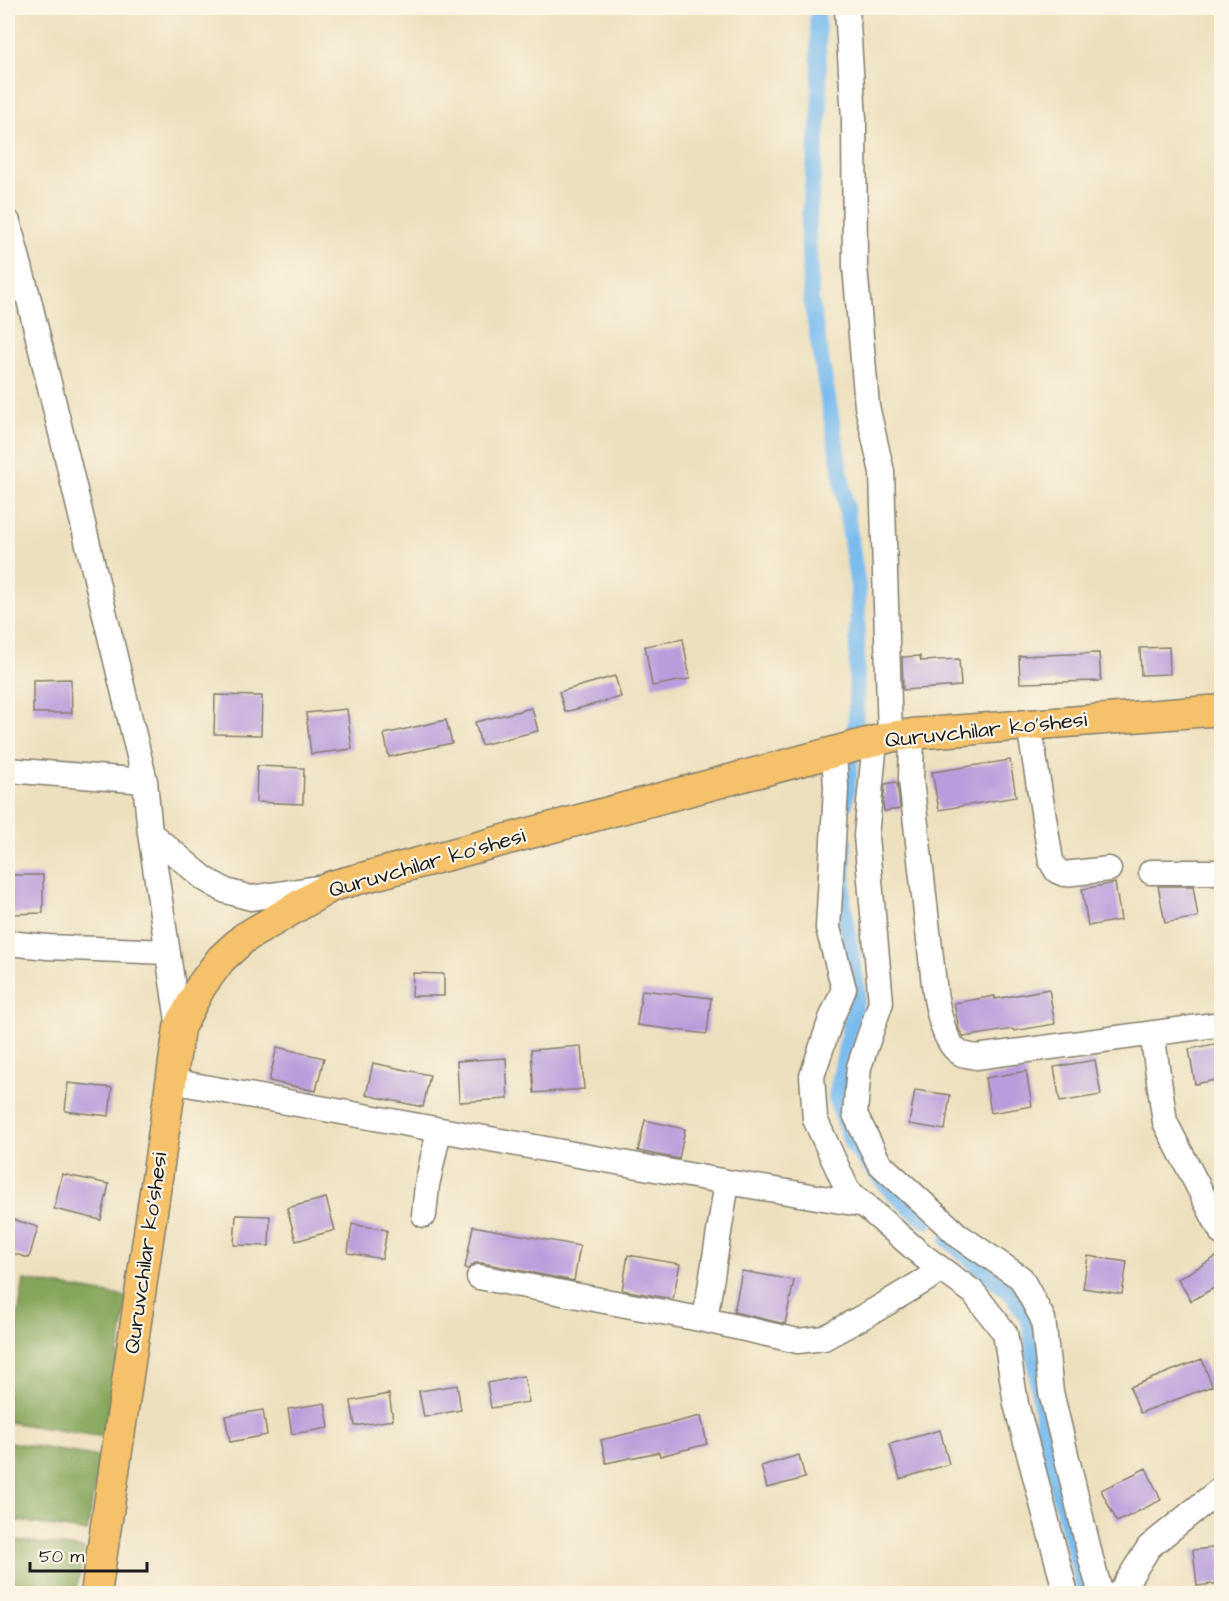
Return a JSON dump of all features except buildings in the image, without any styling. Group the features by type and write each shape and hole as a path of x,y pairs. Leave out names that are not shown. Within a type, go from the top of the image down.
{"main road":[{"name":"Quruvchilar ko'shesi","path":"96,1593 178,1028 201,986 221,959 244,938 332,886 871,743 1029,725 1221,710"}],"street":[{"path":"848,8 854,119 855,266 867,406 882,472 866,836 881,1002 859,1067 855,1114 879,1163 959,1236 1021,1278 1042,1319 1077,1566 1066,1593"},
{"path":"8,222 29,300 145,781 150,833 178,1028"},
{"path":"1029,725 1051,861 1058,871 1064,874 1109,869"},
{"path":"871,743 911,780 934,993 941,1024 952,1045 960,1053 976,1057 1221,1024"},
{"path":"871,743 836,788 828,928 844,989 831,1019 812,1076 815,1119 848,1191 923,1256 973,1292 1005,1333 1016,1404 1077,1566 1101,1593"},
{"path":"8,770 145,781"},
{"path":"150,833 205,879 226,891 251,898 332,886"},
{"path":"1151,872 1221,872"},
{"path":"8,943 167,952"},
{"path":"1152,1033 1165,1122 1221,1233"},
{"path":"171,1081 864,1205"},
{"path":"424,1215 439,1130"},
{"path":"705,1320 727,1182"},
{"path":"479,1277 705,1320 798,1341 824,1338 942,1270"},
{"path":"1119,1593 1149,1547 1221,1488"}],"green space":[{"path":"24,1280 128,1297 104,1437 8,1422 8,1377"},
{"path":"8,1442 100,1457 87,1532 8,1519"},
{"path":"8,1539 84,1549 76,1593 10,1593"}],"waterway":[{"path":"817,8 820,108 808,228 811,300 858,588 856,716 845,804"},
{"path":"844,842 843,900 858,992 836,1098 851,1143 891,1191 926,1221"},
{"path":"948,1240 1013,1296 1030,1323 1045,1440 1086,1594"}]}
